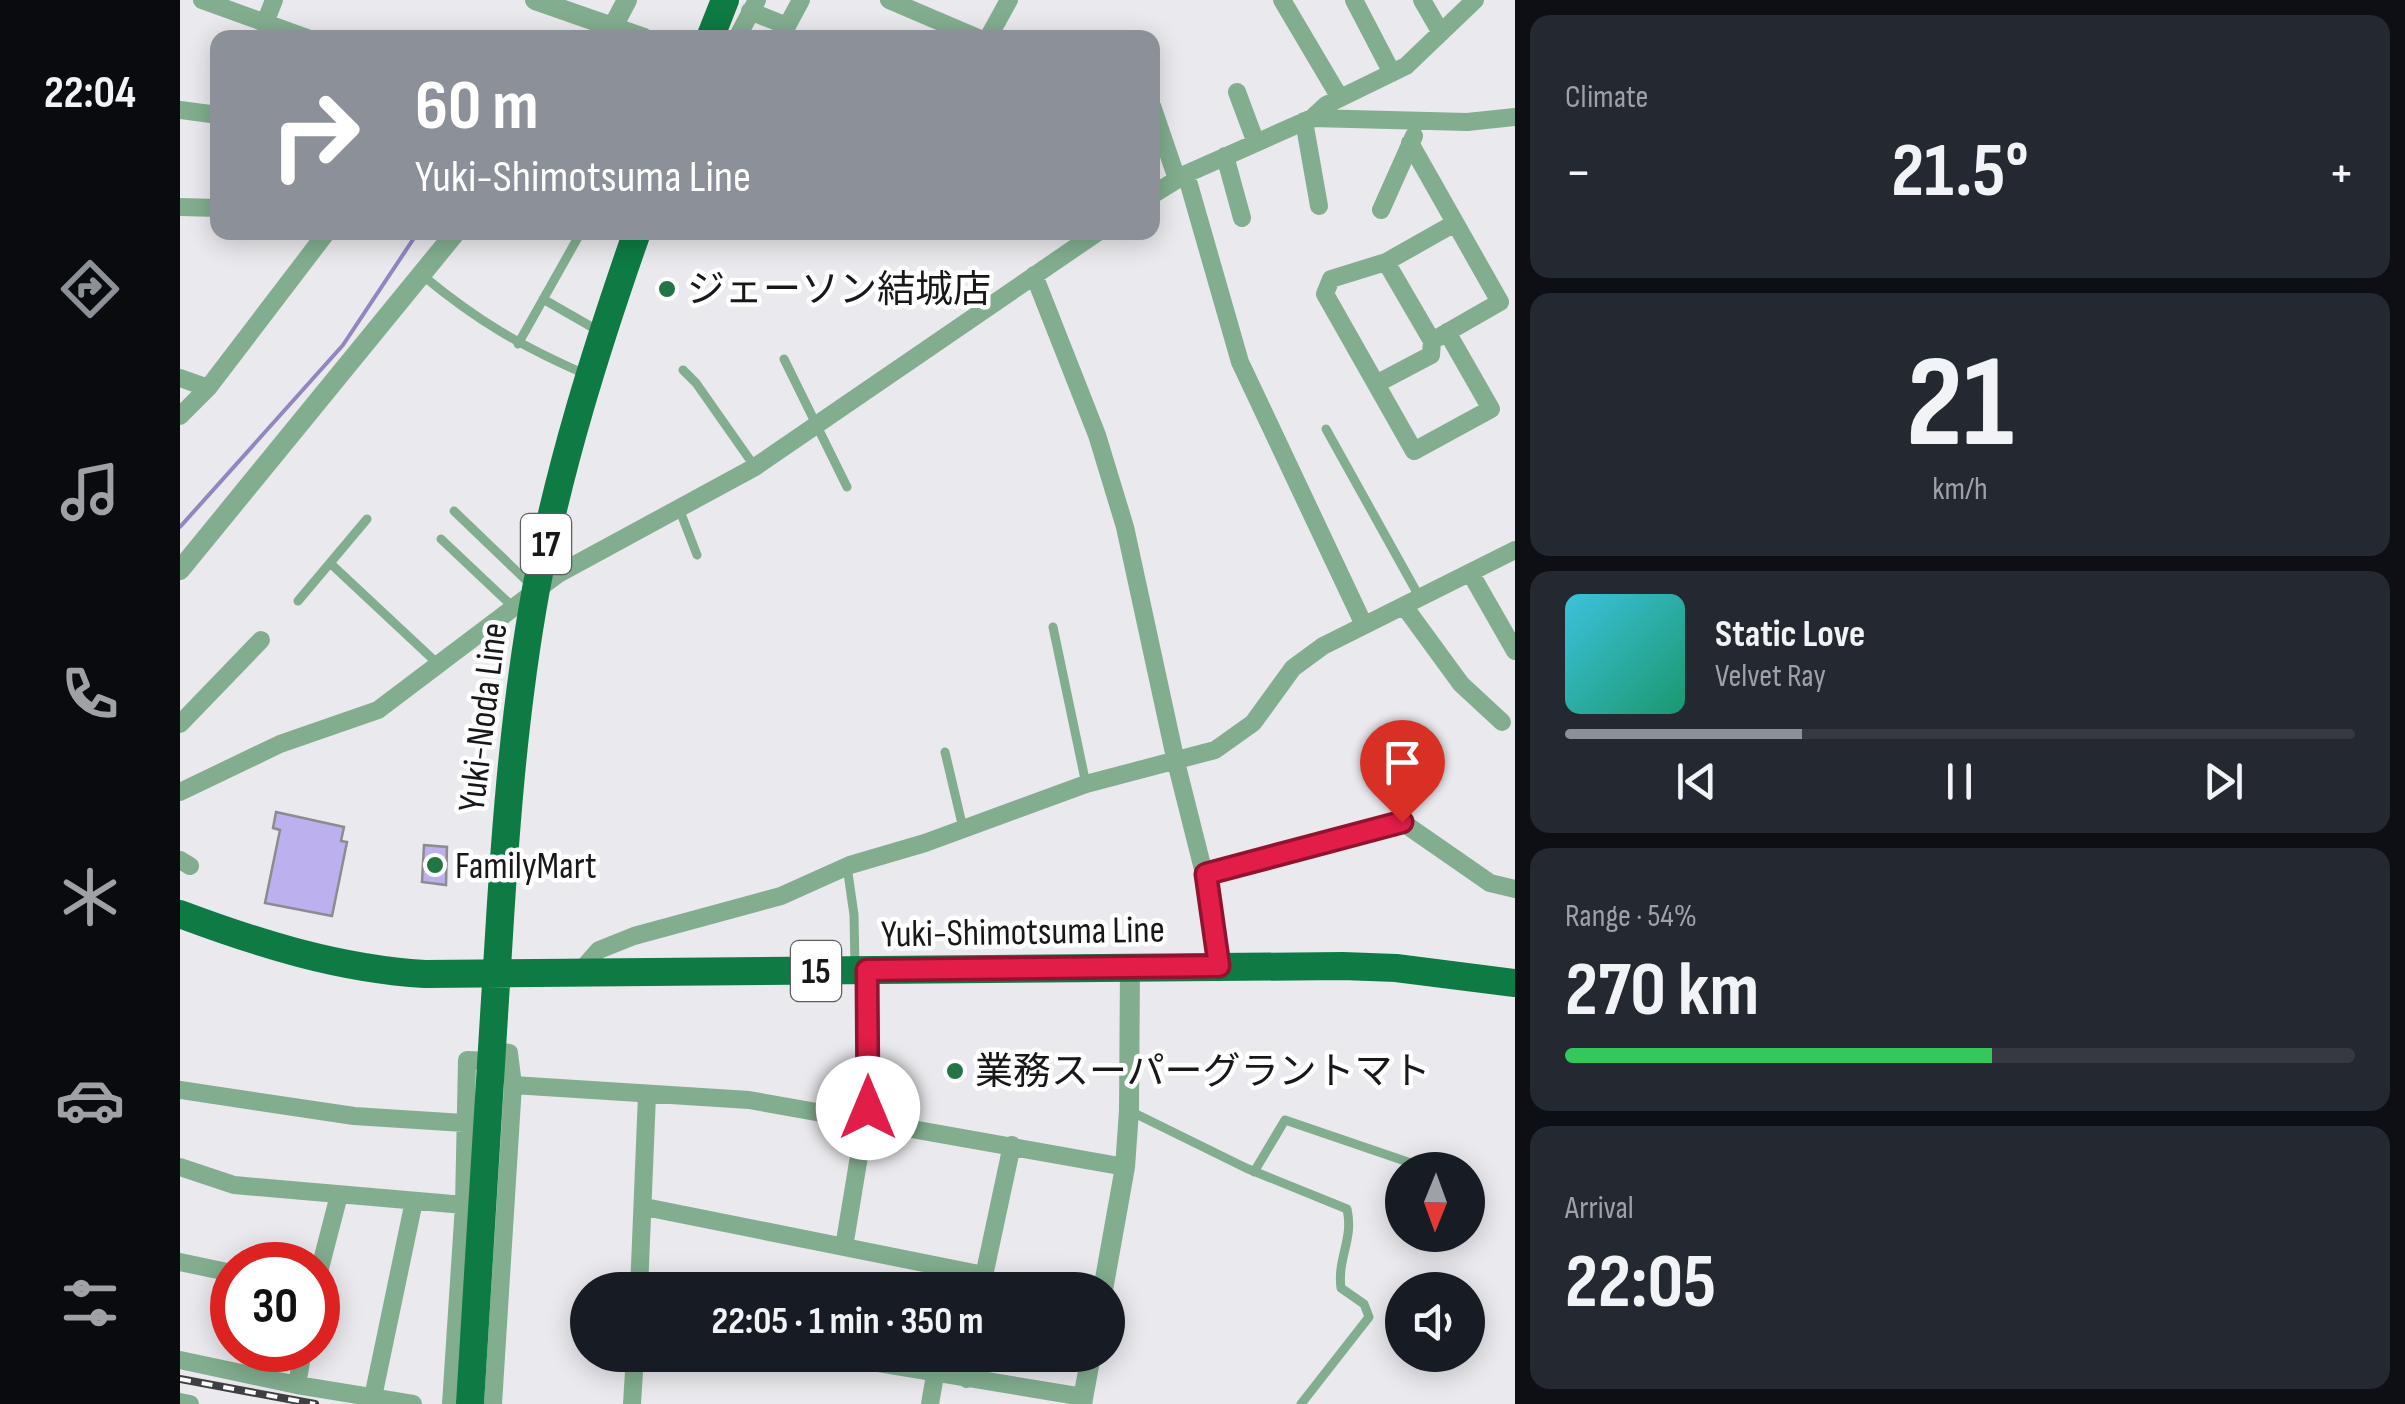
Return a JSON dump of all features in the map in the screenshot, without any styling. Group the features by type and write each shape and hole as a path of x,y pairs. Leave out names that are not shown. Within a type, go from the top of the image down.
{"main road":[{"path":"718,30 744,4"},
{"name":"Yuki-Noda Line","path":"470,1404 510,770 536,590 589,376 634,240"},
{"name":"Yuki-Shimotsuma Line","path":"180,914 352,967 425,974 1219,966 1396,968 1515,984"}],"street":[{"path":"202,0 285,30"},
{"path":"266,23 274,0"},
{"path":"535,0 597,25 627,0"},
{"path":"739,30 744,4 786,26 801,0"},
{"path":"889,0 959,30"},
{"path":"992,30 1009,0"},
{"path":"1282,0 1340,98"},
{"path":"1354,0 1392,73"},
{"path":"1422,0 1441,33"},
{"path":"1160,190 1182,176 1308,119 1340,98 1406,66 1475,0"},
{"path":"1238,92 1256,143"},
{"path":"180,110 210,114"},
{"path":"1308,119 1467,122 1515,117"},
{"path":"1308,119 1320,206"},
{"path":"1382,210 1420,122"},
{"path":"1160,125 1182,176 1240,362 1364,625"},
{"path":"1376,384 1430,355 1440,337 1500,302 1410,144"},
{"path":"1225,156 1242,218"},
{"path":"180,208 210,208"},
{"path":"1386,262 1491,409 1414,451 1324,294 1330,279 1386,262 1456,222"},
{"path":"180,416 208,388 315,240"},
{"path":"180,570 449,240"},
{"path":"180,791 280,744 378,710 558,574 755,467 1034,275 1076,240"},
{"path":"1034,275 1097,435 1124,527 1176,762 1206,874 1219,966"},
{"path":"180,378 208,388"},
{"path":"578,974 599,950 634,936 781,896 847,866 1086,784 1214,750 1234,740 1253,723 1293,668 1323,646 1515,550"},
{"path":"1471,574 1515,651"},
{"path":"1412,602 1461,684 1502,722"},
{"path":"180,724 261,640"},
{"path":"1206,874 1402,822 1490,882 1515,889"},
{"path":"1106,1272 1125,1167 1130,1111 1130,967"},
{"path":"844,1247 866,1118 861,970"},
{"path":"451,1404 464,1206 466,1060 509,1053 512,1085 493,1404"},
{"path":"512,1085 749,1100 1125,1167"},
{"path":"180,1090 354,1116 464,1123"},
{"path":"640,1272 648,1095"},
{"path":"985,1272 1012,1145"},
{"path":"180,1167 234,1185 464,1206"},
{"path":"327,1242 339,1194"},
{"path":"373,1397 414,1201"},
{"path":"645,1207 844,1247 943,1272"},
{"path":"180,1262 210,1268"},
{"path":"180,1360 413,1404"},
{"path":"298,1385 300,1372"},
{"path":"632,1404 634,1372"},
{"path":"919,1372 1082,1400 1088,1372"},
{"path":"967,1380 968,1372"},
{"path":"930,1404 935,1375"},
{"path":"180,1402 190,1404"}],"lane":[{"path":"518,344 576,240"},
{"path":"421,274 469,314 518,344 589,376"},
{"path":"543,299 602,332"},
{"path":"784,360 847,487"},
{"path":"683,370 755,467"},
{"path":"1326,429 1412,602"},
{"path":"454,510 536,590"},
{"path":"680,511 697,554"},
{"path":"298,600 367,520"},
{"path":"441,539 512,606"},
{"path":"330,563 438,664"},
{"path":"1053,628 1086,784"},
{"path":"945,752 963,828"},
{"path":"847,866 861,970"},
{"path":"1130,1111 1254,1172 1347,1210 1351,1227 1338,1268 1342,1288 1364,1304 1369,1318 1301,1404"},
{"path":"1254,1172 1286,1120 1385,1154"}],"building":[{"path":"276,812 344,827 341,841 347,842 332,916 265,903 280,830 273,828"},
{"name":"FamilyMart","path":"424,845 447,847 446,885 422,882"}],"waterway":[{"path":"180,527 343,345 413,240"}],"railway":[{"path":"180,1379 315,1404"}],"place":[{"name":"ジェーソン結城店","path":"667,289"},
{"name":"FamilyMart","path":"435,865"},
{"name":"業務スーパーグラントマト","path":"955,1071"}],"route":[{"path":"868,1108 867,970 1219,966 1206,874 1402,822"}]}
